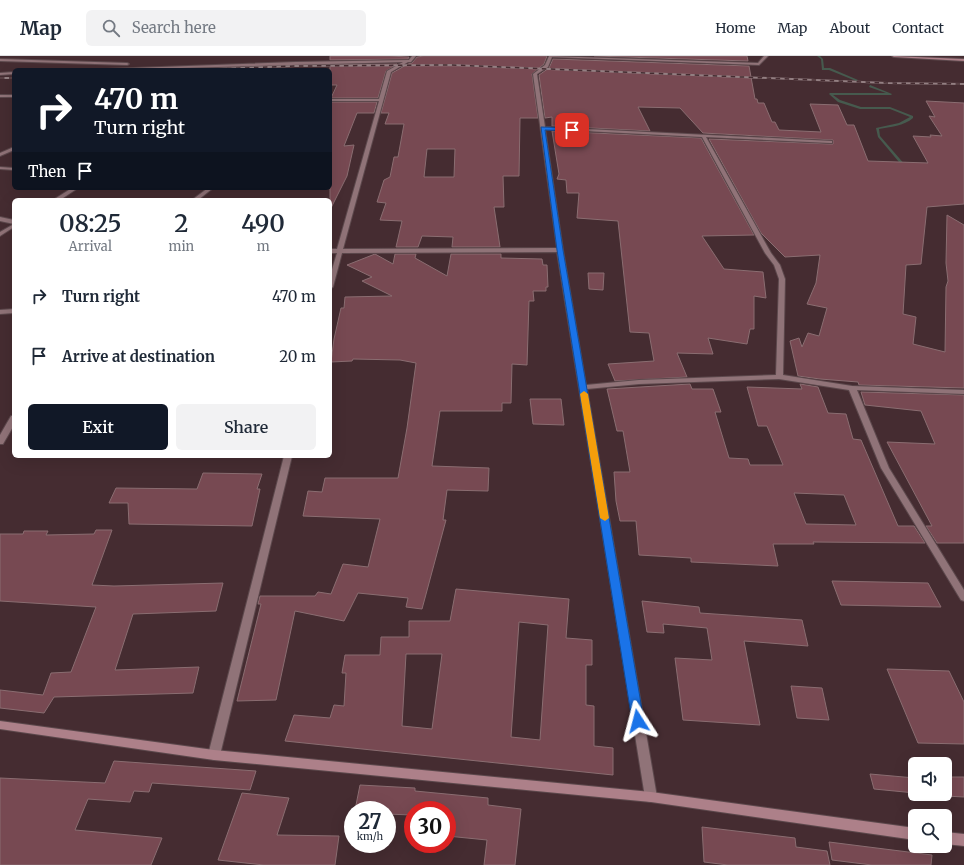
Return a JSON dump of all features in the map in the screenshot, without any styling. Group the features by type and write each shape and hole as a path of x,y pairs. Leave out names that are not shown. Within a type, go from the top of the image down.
{"main road":[{"path":"894,56 964,60"},
{"path":"0,724 214,755 651,797 908,833"},
{"path":"952,839 964,840"}],"street":[{"path":"651,797 560,250 535,74 547,66 551,56 759,64 766,56"},
{"path":"149,68 295,64 412,58"},
{"path":"332,279 389,71 412,58"},
{"path":"0,60 192,66"},
{"path":"0,74 12,73"},
{"path":"0,96 12,96"},
{"path":"332,100 382,100"},
{"path":"542,128 830,142"},
{"path":"703,136 768,253 777,264 782,279 779,377"},
{"path":"0,156 12,149"},
{"path":"0,168 12,169"},
{"path":"59,198 73,190"},
{"path":"198,198 208,190"},
{"path":"0,219 12,222"},
{"path":"0,234 12,225"},
{"path":"332,251 560,250"},
{"path":"0,312 12,311"},
{"path":"583,387 639,382 779,377 852,388 964,392"},
{"path":"852,388 885,468 964,598"},
{"path":"0,442 12,421"},
{"path":"214,755 288,458"}],"building":[{"path":"330,56 409,57 408,59 330,60"},
{"path":"547,56 544,64 532,74 538,118 520,118 519,176 503,176 504,207 494,207 500,247 452,247 453,237 422,236 418,247 396,247 402,221 380,220 386,203 377,202 384,180 390,177 394,157 398,157 404,124 385,124 389,113 381,113 392,73 412,63 417,57","holes":["427,149 455,149 454,177 424,177"]},
{"path":"594,56 747,56 748,61"},
{"path":"553,59 749,66 755,99 757,99 758,103 764,103 772,122 775,122 779,130 821,132 810,104 838,105 847,125 854,125 868,161 928,163 913,136 942,136 929,116 935,117 926,101 964,103 964,204 927,207 921,264 906,265 903,314 916,317 913,344 945,352 946,287 948,281 946,263 947,215 964,225 964,388 859,385 858,382 798,376 790,341 799,338 802,347 808,333 819,336 827,308 807,304 816,283 820,255 785,257 761,233 709,139 830,144 833,144 833,140 703,133 680,108 638,107 650,131 552,126 552,117 545,118 539,75 549,68"},
{"path":"397,64 386,71 378,98 332,98 337,85 332,85 332,68 330,68 330,65"},
{"path":"332,102 377,102 374,113 357,113 344,146 354,145 347,176 332,206 332,198 330,198 330,190 332,190"},
{"path":"552,131 701,138 754,235 702,236 724,269 763,272 766,298 754,296 754,329 750,329 747,344 708,338 713,354 677,353 687,377 615,381 608,364 654,361 649,333 630,332 618,221 577,218 579,193 567,193 566,180 557,179 559,174"},
{"path":"375,254 393,264 395,254 416,254 415,258 447,276 451,254 501,254 501,258 542,259 543,265 547,265 548,287 546,287 546,291 533,291 534,301 529,301 527,365 512,364 511,403 502,403 502,411 440,411 432,466 489,468 488,491 447,490 443,520 446,520 422,609 406,607 408,598 358,593 344,621 295,611 276,700 237,701 261,604 258,604 260,596 315,596 318,592 331,594 343,564 368,567 380,519 303,516 308,491 322,492 325,478 398,478 416,363 400,360 353,359 352,361 332,362 334,339 341,308 344,308 345,297 392,296 362,281 372,277 347,265"},
{"path":"588,273 604,273 603,290 589,289"},
{"path":"690,384 692,389 713,389 721,412 715,412 729,458 748,459 750,465 783,465 767,426 758,426 747,387 802,389 800,384 818,387 828,413 846,414 853,439 861,440 898,526 914,526 925,543 813,542 814,544 773,544 778,566 691,562 691,558 639,555 636,521 620,521 616,501 614,472 630,472 623,431 617,431 607,389","holes":["794,493 844,495 856,525 806,524"]},
{"path":"861,392 964,395 964,543 937,543 926,526 932,526 887,442 935,444 921,411 865,405"},
{"path":"530,399 561,399 564,425 533,424"},
{"path":"203,473 262,474 257,489 260,489 252,526 129,524 128,503 109,503 116,488 197,489"},
{"path":"96,530 112,530 92,585 114,586 223,583 216,611 133,614 115,670 199,667 193,693 54,697 44,713 0,708 0,690 43,695 51,673 71,672 96,607 0,601 0,534 23,534 24,531 48,531 46,535 94,534"},
{"path":"832,581 928,583 941,607 841,605"},
{"path":"456,589 569,599 566,638 592,640 592,665 586,665 586,705 594,706 594,746 613,748 613,775 285,741 294,715 330,718 334,705 344,706 346,673 342,673 345,655 380,655 381,637 409,637 409,621 450,621","holes":["519,622 548,625 540,740 511,737","406,654 442,654 432,729 402,726"]},
{"path":"642,601 699,607 700,613 802,620 808,646 744,641 760,725 683,720 675,658 712,660 707,628 663,624 664,633 647,632"},
{"path":"887,669 949,671 964,702 964,744 918,743"},
{"path":"791,686 822,688 829,720 797,718"},
{"path":"114,761 256,771 250,790 152,783 149,792 134,791 130,802 88,799 75,830 162,838 151,865 0,865 0,778 105,783"},
{"path":"870,774 908,777 908,792 874,789"},
{"path":"952,777 964,777 964,797 952,796"},
{"path":"360,785 415,788 415,791 488,798 488,805 521,809 515,865 484,865 487,840 456,837 456,801 404,801 404,815 396,814 396,801 357,801"},
{"path":"242,793 289,798 277,835 339,836 335,865 264,865 218,860"},
{"path":"702,827 795,838 796,847 827,851 830,865 728,865 704,862"},
{"path":"829,842 932,855 931,865 872,865 832,860"}],"waterway":[{"path":"818,56 822,59 823,69 829,69 857,80"},
{"path":"870,86 891,94 830,94 839,101 861,108 890,108 912,117 905,122 877,128 879,136 905,167"}],"railway":[{"path":"243,68 295,66 452,65 887,83 964,84"},
{"path":"0,78 12,78"}],"slow traffic":[{"path":"584,394 605,518"}],"route":[{"path":"572,130 542,128 560,250 638,721"}]}
